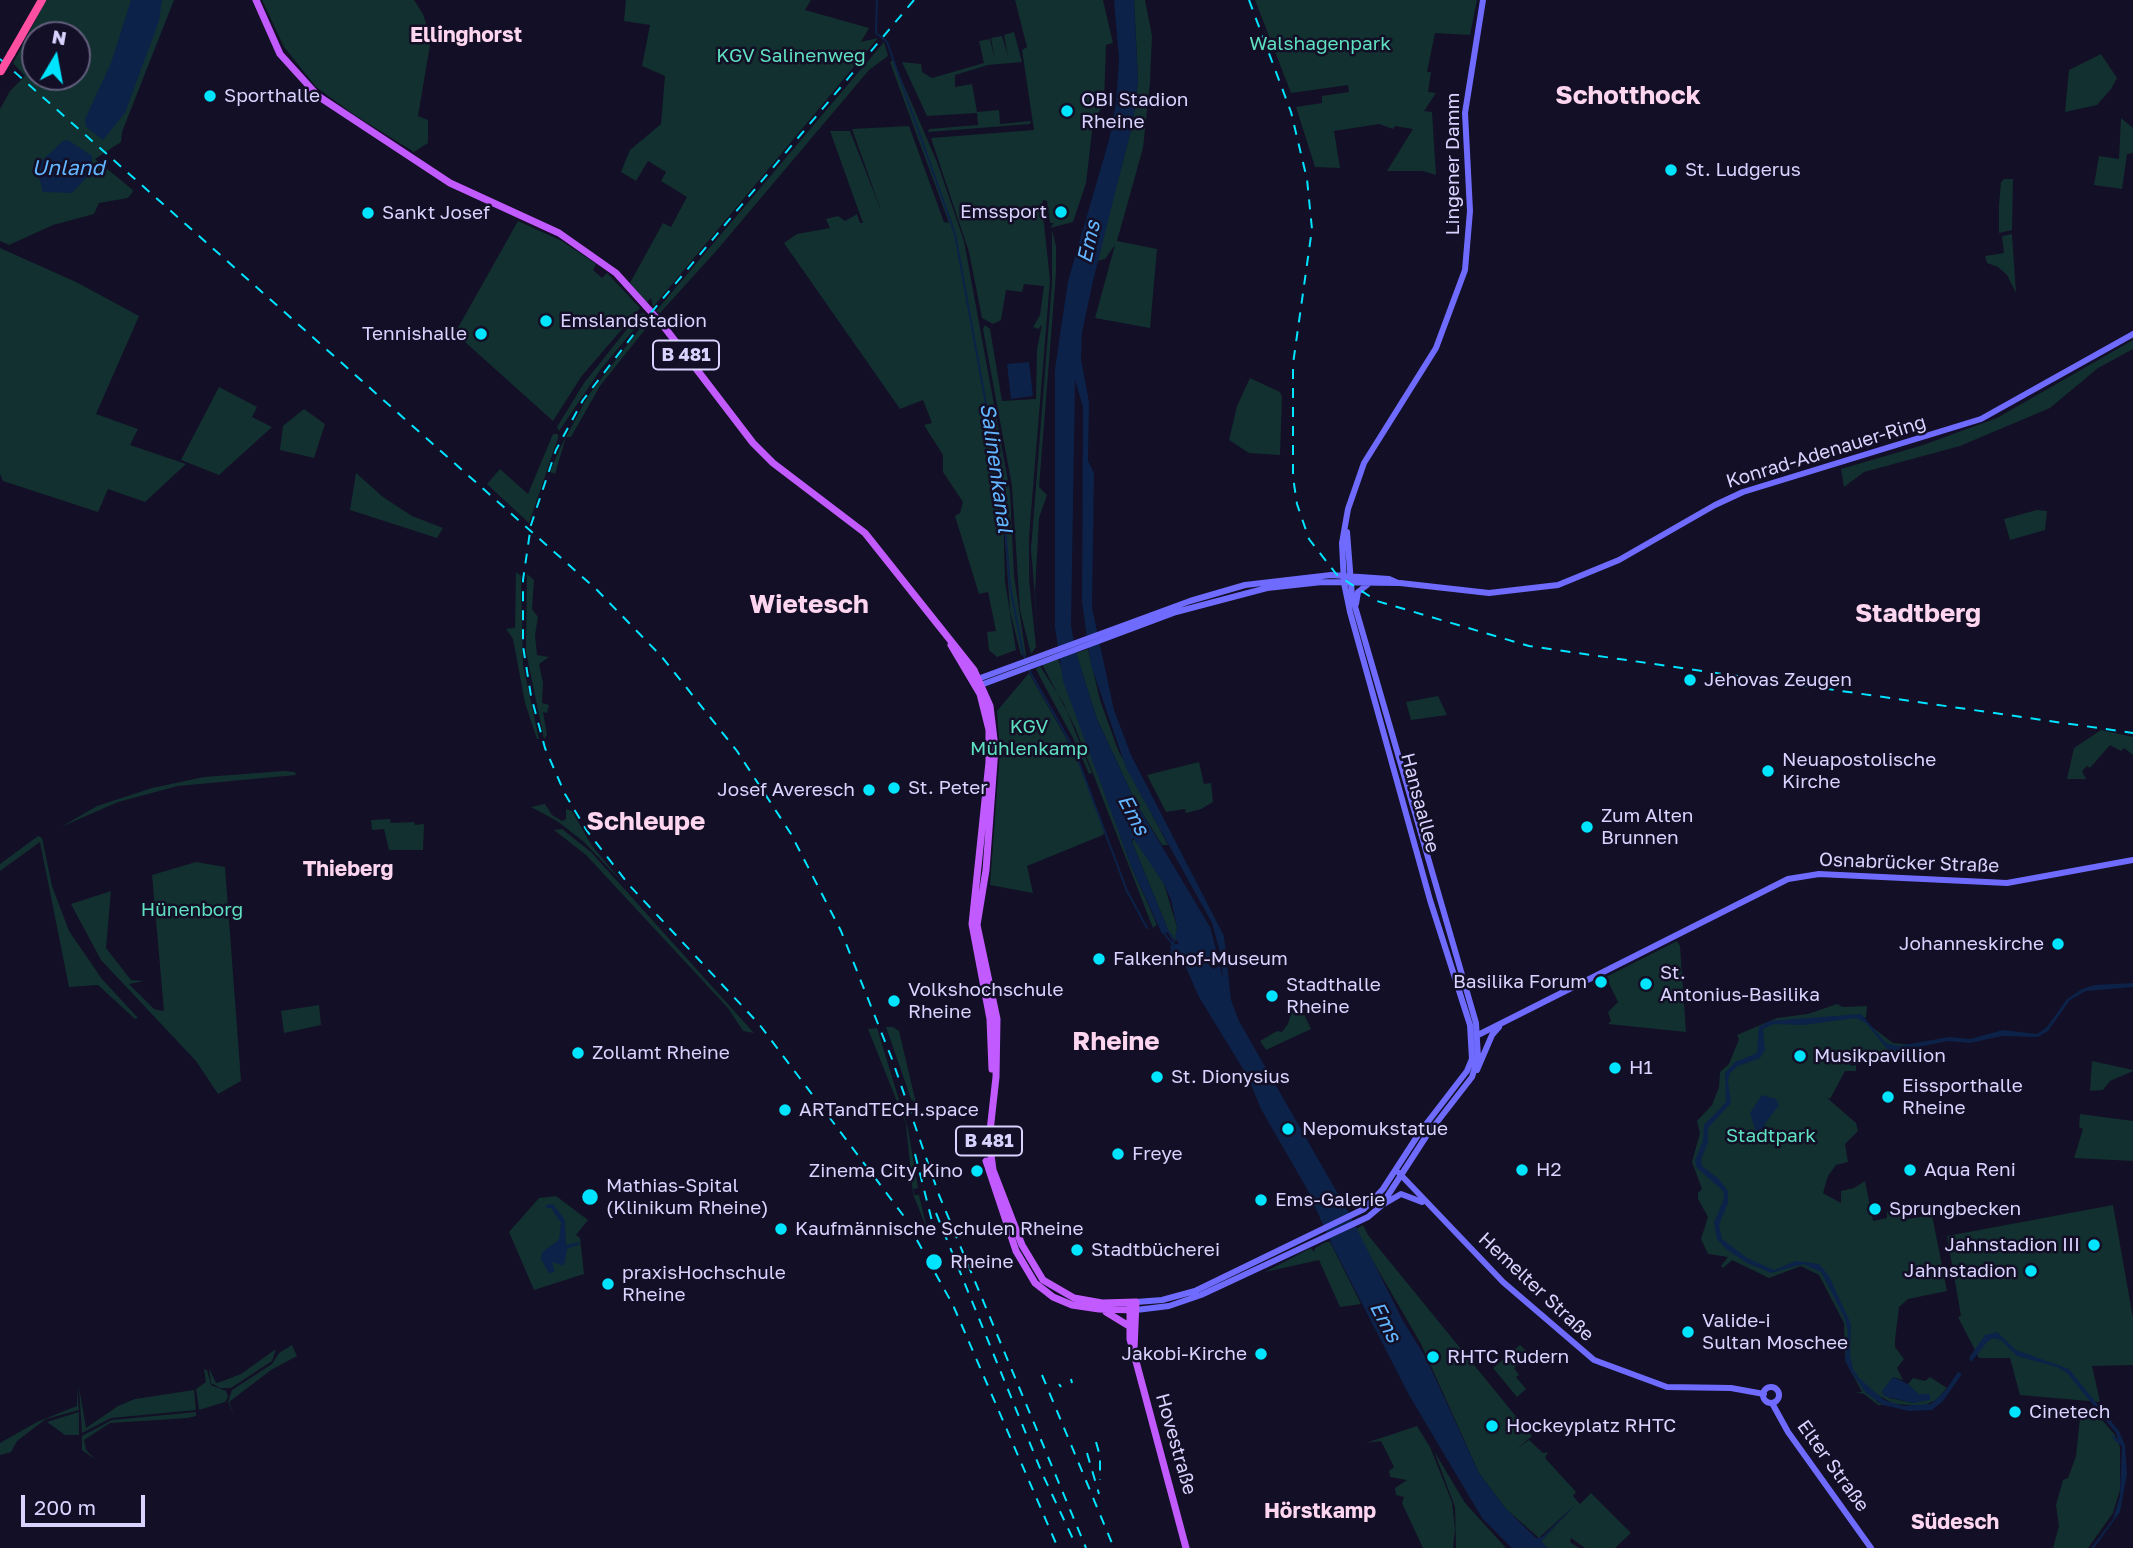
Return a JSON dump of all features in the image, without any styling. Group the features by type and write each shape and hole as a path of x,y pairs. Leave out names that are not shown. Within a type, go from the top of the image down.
{"highway":[{"path":"0,72 42,0"}],"main road":[{"name":"B 481","path":"256,0 280,54 318,96 443,179 559,233 616,272 662,324 753,443 781,469 862,530 940,625 978,682 987,718 989,748 972,932 994,1019 990,1156 995,1178 1030,1262 1049,1285 1074,1298 1133,1306"},
{"name":"Lingener Damm","path":"1347,579 1342,543 1355,484 1374,445 1436,348 1465,270 1471,211 1465,113 1483,0"},
{"name":"Konrad-Adenauer-Ring","path":"1347,579 1369,584 1400,583 1489,593 1558,585 1619,560 1701,512 1743,492 1980,419 2133,334"},
{"name":"Konrad-Adenauer-Ring","path":"978,682 1190,601 1245,585 1347,579 1389,579 1400,583"},
{"name":"Hansaallee","path":"1347,579 1476,1036"},
{"name":"Hansaallee","path":"1347,579 1430,900 1476,1036"},
{"path":"1356,610 1357,594 1369,584"},
{"name":"Osnabrücker Straße","path":"1476,1036 1792,878 1819,874 2011,883 2133,860"},
{"name":"B 481","path":"994,1019 985,1147 999,1206 1016,1251 1035,1283 1062,1301 1099,1310 1133,1306"},
{"name":"Osnabrücker Straße","path":"1472,1077 1482,1062 1492,1035 1506,1021"},
{"path":"1133,1306 1169,1306 1200,1295 1311,1240 1364,1209 1398,1172 1472,1077 1480,1053 1476,1036"},
{"path":"1381,1206 1420,1132 1467,1071 1476,1036"},
{"name":"Hemelter Straße","path":"1398,1172 1503,1282 1594,1360 1667,1387 1731,1388 1763,1394"},
{"path":"1133,1306 1195,1291 1367,1217 1401,1194 1427,1204"},
{"name":"Hovestraße","path":"1133,1306 1129,1326 1134,1349 1186,1548"},
{"name":"Hovestraße","path":"1133,1306 1134,1349"},
{"path":"1099,1310 1119,1317 1129,1326"},
{"path":"1770,1387 1777,1390 1778,1399 1772,1403 1765,1400 1763,1394 1770,1387"},
{"name":"Elter Straße","path":"1772,1403 1788,1432 1871,1548"}],"green space":[{"path":"46,0 174,0 122,132 121,142 95,159 133,190 132,193 128,198 99,203 94,214 53,225 9,245 0,241 0,109 10,91 21,80 21,91 91,91 91,21 35,21"},
{"path":"262,0 414,0 423,14 431,39 418,116 428,120 428,143 414,152 316,87 284,47"},
{"name":"KGV Salinenweg","path":"626,0 811,0 805,10 869,28 861,42 878,38 653,307 651,298 646,303 630,283 663,223 671,227 687,197 661,181 666,172 648,161 636,181 621,172 630,150 661,124 665,76 642,66 650,25 624,21"},
{"path":"1015,0 1103,0 1113,43 1106,45 1104,102 1093,124 1086,183 1073,222 1050,228 1054,223 1050,223 1047,201 1043,200 1042,205 1050,280 1029,537 1029,580 1036,647 1031,654 1020,610 1012,486 983,329 985,325 990,329 1002,401 1036,399 1037,349 1042,325 1038,329 1033,327 1040,315 1044,286 1024,284 1022,292 1006,290 1001,320 993,324 982,318 969,252 931,138 1034,130 1022,50 1027,47"},
{"path":"1134,0 1145,0 1152,36 1150,82 1143,148 1117,241 1157,249 1150,328 1095,318 1115,245 1105,259 1097,261 1133,122 1138,80"},
{"name":"Walshagenpark","path":"1255,0 1477,0 1470,35 1435,33 1427,72 1431,72 1428,92 1436,93 1424,111 1432,112 1436,175 1423,171 1387,171 1413,129 1395,126 1393,129 1379,124 1334,131 1340,168 1315,167 1296,107 1322,103 1322,96 1349,92 1348,85 1291,93"},
{"path":"1014,32 1022,62 988,65 955,75 955,87 972,84 977,112 999,110 1000,124 1031,121 1030,124 928,132 929,129 978,125 977,113 927,116 902,62 921,64 922,72 932,78 984,63 979,41 990,39 995,60 991,38 1002,36 1008,56 1004,35"},
{"path":"884,42 888,56 869,70 717,250 660,313 656,311"},
{"path":"21,48 21,72 13,63"},
{"path":"2101,54 2117,78 2111,89 2097,105 2065,112 2069,70"},
{"path":"893,60 937,162 964,241 1010,492 1014,576 1026,656 1021,655 1010,611 1003,510 1005,582 1016,650 997,657 989,650 987,632 996,631 988,592 979,594 955,516 960,513 963,502 943,472 943,455 924,425 932,423 923,400 900,409 784,243 797,234 830,228 826,219 838,216 845,221 857,214 860,223 863,223 830,131 850,131 882,213 852,129 909,126 944,222 949,223 890,62"},
{"path":"2121,118 2133,128 2133,153 2127,154 2122,189 2094,185 2099,156 2119,159"},
{"path":"2004,179 2013,179 2012,230 1999,233 2001,182"},
{"name":"Emslandstadion","path":"518,221 562,241 596,264 593,270 602,278 607,273 640,308 581,377 553,421 455,333"},
{"path":"1052,230 1056,246 1056,273 1039,487 1047,495 1039,518 1035,592 1039,645 1031,549 1052,283"},
{"path":"2012,234 2016,293 2007,275 1998,267 1987,263 1985,256 2004,253 2002,236"},
{"path":"0,248 76,282 139,316 96,414 138,429 130,445 186,464 145,502 108,489 98,512 3,481 0,474"},
{"path":"639,314 646,315 601,369 559,431 557,427 584,383"},
{"path":"648,318 651,322 600,386 571,437 566,437 555,474 550,472 559,450 588,396"},
{"path":"2133,340 2133,349 2098,368 2050,408 1960,446 1864,472 1844,487 1841,469 1923,445 1997,418"},
{"path":"1250,378 1280,392 1282,397 1280,455 1249,453 1229,440 1237,406"},
{"path":"219,387 257,407 252,417 272,427 219,475 181,460"},
{"path":"304,409 325,424 314,458 280,450 283,426"},
{"path":"553,434 558,434 558,438 529,523 487,484 500,469 528,494"},
{"path":"356,473 383,497 412,516 443,528 437,538 350,510"},
{"path":"2037,510 2047,511 2045,530 2010,540 2004,519"},
{"path":"516,572 521,576 523,665 539,739 525,703 513,639 506,629 515,628"},
{"path":"527,574 534,580 532,609 538,617 535,635 537,655 549,657 539,664 543,683 542,703 549,705 547,713 543,712 547,735 544,739 526,652"},
{"path":"1088,649 1100,700 1118,750 1168,845 1162,845 1136,803 1097,719 1076,653"},
{"path":"1058,659 1131,866 1157,925 1153,928 1075,727 1042,664"},
{"path":"1040,666 1064,704 1092,773 1089,774 1036,669"},
{"name":"KGV Mühlenkamp","path":"1029,673 1074,752 1105,830 1103,835 1027,866 1033,893 990,885 1000,751 997,711"},
{"path":"1438,696 1447,715 1411,720 1406,702"},
{"path":"2101,730 2133,737 2133,755 2124,748 2121,751 2110,745 2090,768 2087,766 2082,771 2086,779 2067,779 2074,748"},
{"path":"1199,762 1204,784 1211,783 1213,802 1186,813 1185,809 1166,812 1147,775"},
{"path":"295,772 296,775 178,786 118,802 61,827 97,806 152,788 204,777"},
{"path":"545,804 552,815 562,821 566,819 566,809 572,811 592,846 623,883 584,842 557,821 531,807"},
{"path":"390,819 391,823 424,824 423,850 389,850 384,829 372,830 371,820"},
{"path":"562,829 591,852 754,1033 743,1031 728,1008 586,855 554,830"},
{"path":"38,836 42,838 52,886 69,931 102,979 138,1018 135,1019 98,985 69,987 40,842 0,871 0,864"},
{"path":"1135,838 1164,884 1177,927 1176,941 1169,932 1132,842"},
{"name":"Hünenborg","path":"196,862 225,867 241,1081 218,1094 196,1061 101,960 71,904 111,891 106,948 131,980 144,981 129,984 154,1009 164,1011 152,875"},
{"path":"1677,941 1680,946 1686,1032 1608,1024 1611,1021 1608,1012 1618,1002 1606,977"},
{"path":"1296,997 1311,1029 1266,1050 1260,1041 1277,1031 1282,1032 1288,1024"},
{"name":"Stadtpark","path":"1837,1004 1843,1007 1867,1006 1866,1018 1855,1014 1893,1043 1913,1045 1912,1061 1849,1062 1851,1066 1856,1065 1856,1071 1845,1071 1830,1099 1826,1097 1856,1123 1858,1131 1845,1144 1848,1162 1836,1165 1828,1176 1823,1193 1841,1203 1841,1191 1854,1188 1865,1181 1873,1221 1887,1218 1887,1211 1904,1206 1906,1219 1921,1217 1920,1213 1931,1210 1947,1291 1908,1299 1899,1307 1895,1347 1904,1359 1897,1368 1903,1380 1893,1377 1882,1393 1890,1398 1913,1403 1928,1394 1918,1394 1908,1384 1913,1378 1925,1381 1930,1377 1947,1388 1936,1400 1923,1406 1894,1404 1876,1394 1876,1401 1883,1405 1878,1405 1864,1394 1855,1392 1862,1392 1845,1360 1844,1323 1819,1275 1801,1266 1769,1278 1732,1260 1723,1268 1721,1266 1728,1257 1708,1254 1701,1239 1708,1217 1698,1199 1698,1193 1702,1189 1692,1162 1700,1133 1697,1121 1712,1105 1719,1087 1720,1072 1729,1064 1739,1039 1737,1035 1777,1018 1808,1014"},
{"path":"319,1005 321,1025 284,1033 281,1011"},
{"path":"886,1027 899,1031 916,1103 911,1099"},
{"path":"877,1028 908,1129 918,1188 913,1189 914,1195 919,1195 927,1229 913,1194 906,1124 868,1029"},
{"path":"2092,1061 2133,1071 2110,1081 2103,1090 2090,1091"},
{"path":"2080,1114 2133,1121 2133,1161 2074,1158 2083,1129 2079,1127"},
{"path":"556,1196 588,1220 576,1235 580,1238 584,1274 534,1290 509,1232 539,1198"},
{"name":"Jahnstadion","path":"2113,1205 2133,1318 2133,1365 2092,1366 2100,1402 2020,1395 2010,1358 1979,1358 1958,1317 1961,1316 1947,1236"},
{"path":"1363,1225 1368,1235 1532,1436 1517,1449 1529,1440 1543,1453 1548,1452 1545,1458 1576,1492 1573,1496 1580,1504 1591,1493 1631,1533 1615,1548 1585,1548 1571,1538 1570,1542 1579,1548 1547,1548 1541,1541 1575,1505 1539,1538 1506,1509 1479,1473 1421,1344 1363,1244 1356,1229"},
{"path":"1330,1242 1361,1304 1340,1307 1319,1260 1265,1272 1311,1248 1314,1252 1315,1248"},
{"path":"292,1345 297,1356 271,1370 229,1402 235,1417 228,1402 232,1390 272,1364 279,1353"},
{"path":"1520,1345 1529,1353 1514,1368 1519,1375 1516,1377 1526,1389 1517,1397 1493,1368"},
{"path":"276,1349 272,1361 231,1388 220,1388 211,1383 209,1368 216,1383 241,1374"},
{"path":"204,1369 207,1370 211,1385 226,1391 228,1397 225,1402 199,1410 196,1389 206,1382"},
{"path":"79,1387 86,1428 118,1406 135,1399 194,1390 196,1410 111,1418 82,1433"},
{"path":"77,1388 79,1410 46,1419 17,1441 11,1452 0,1455 0,1443 37,1422 77,1406"},
{"path":"2091,1407 2115,1435 2120,1447 2120,1490 2113,1513 2088,1548 2053,1548 2059,1526 2056,1505 2063,1480 2068,1478 2076,1456 2081,1408"},
{"path":"79,1412 79,1435 65,1435 47,1422"},
{"path":"196,1412 196,1416 188,1418 110,1423 84,1440 86,1450 96,1460 82,1450 82,1436 112,1420"},
{"path":"1417,1426 1430,1447 1452,1502 1455,1529 1453,1548 1423,1548 1402,1503 1404,1497 1396,1495 1395,1488 1407,1480 1390,1477 1389,1471 1394,1467 1381,1441 1366,1443"},
{"path":"1434,1451 1465,1503 1506,1548 1456,1548 1455,1507"}],"water":[{"name":"Unland","path":"131,0 162,0 159,21 125,113 103,140 86,127 85,119 111,63"},
{"name":"Ems","path":"1114,0 1134,0 1138,80 1133,122 1093,281 1082,332 1081,359 1089,402 1088,461 1094,473 1092,608 1114,710 1131,755 1224,936 1231,1000 1239,1021 1349,1213 1403,1321 1426,1358 1479,1473 1506,1509 1536,1538 1542,1537 1575,1505 1541,1541 1547,1548 1512,1548 1482,1518 1409,1395 1334,1249 1307,1189 1261,1109 1248,1077 1199,997 1184,963 1180,963 1179,956 1172,957 1170,952 1174,944 1179,944 1175,938 1177,927 1171,900 1164,884 1133,838 1132,842 1169,932 1162,934 1131,866 1063,681 1055,627 1055,369 1068,281 1109,140 1116,103 1119,60","holes":["1075,380 1083,407 1082,602 1091,665 1126,768 1212,923 1220,952 1223,979 1220,966 1213,969 1207,963 1211,954 1215,965 1220,964 1210,927 1136,803 1097,719 1076,653 1071,626"]},
{"name":"Unland","path":"68,140 92,156 92,172 72,193 43,192 36,166 63,141"},
{"path":"1029,362 1033,396 1011,399 1007,364"},
{"path":"2133,983 2133,987 2086,991 2070,1000 2048,1031 2038,1037 2002,1036 1970,1043 1948,1041 1898,1051 1887,1049 1866,1023 1856,1018 1803,1025 1774,1024 1763,1029 1765,1050 1760,1058 1738,1066 1730,1073 1728,1081 1731,1103 1708,1128 1708,1142 1701,1160 1702,1166 1719,1179 1728,1191 1728,1203 1719,1225 1722,1239 1747,1258 1774,1270 1796,1261 1819,1264 1829,1276 1851,1324 1850,1355 1853,1369 1859,1378 1884,1400 1903,1406 1931,1404 1946,1390 1958,1372 1962,1374 1943,1401 1932,1410 1909,1411 1883,1405 1866,1393 1845,1360 1848,1332 1845,1319 1821,1272 1803,1264 1771,1273 1747,1263 1726,1249 1717,1239 1714,1223 1724,1198 1723,1191 1696,1167 1695,1160 1703,1141 1704,1125 1726,1102 1725,1073 1735,1062 1757,1053 1759,1027 1769,1021 1861,1014 1886,1043 1898,1046 1949,1037 1970,1039 2003,1030 2037,1034 2047,1027 2067,999 2082,989 2095,985"},
{"path":"1762,1095 1776,1099 1779,1105 1765,1124 1763,1132 1757,1135 1750,1113"},
{"path":"553,1204 565,1220 566,1245 580,1244 567,1249 564,1266 552,1262 555,1272 549,1273 541,1259 542,1252 559,1240 561,1223 551,1208 546,1208 546,1205"},
{"path":"1997,1332 2016,1350 2069,1369 2119,1431 2125,1445 2127,1474 2120,1512 2094,1548 2091,1548 2113,1519 2120,1496 2122,1446 2111,1434 2118,1439 2116,1433 2067,1373 2057,1367 2017,1356 2001,1340 1994,1338 1988,1341 1971,1362 1969,1358 1985,1335"},
{"path":"1893,1377 1908,1384 1918,1394 1930,1394 1930,1400 1913,1403 1884,1396 1882,1391"}],"waterway":[{"name":"Salinenkanal","path":"877,0 876,33 887,42 955,234 1002,492 1010,586 1023,653 1030,672 1074,749 1127,891 1147,928"},
{"path":"1168,931 1174,941 1171,948"},
{"name":"Salinenkanal","path":"1164,933 1173,945"}],"railway":[{"path":"914,0 644,321 583,400 556,450 531,525 523,580 523,646 531,696 545,748 565,794 587,831 630,886 759,1024 903,1215 953,1305 1058,1548"},
{"path":"1249,0 1291,112 1307,179 1312,229 1293,364 1293,477 1297,504 1309,539 1337,575 1377,601 1529,646 2133,733"},
{"path":"0,59 597,590 662,657 737,751 791,834 841,931 892,1059 939,1195 1086,1548"},
{"path":"915,1154 933,1225"},
{"path":"936,1213 1042,1473 1073,1539"},
{"path":"1042,1375 1114,1548"},
{"path":"1071,1379 1072,1383"},
{"path":"1096,1442 1100,1456 1100,1480"},
{"path":"1087,1453 1099,1494"}],"place":[{"name":"Sporthalle","path":"210,96"},
{"name":"OBI Stadion Rheine","path":"1067,111"},
{"name":"St. Ludgerus","path":"1671,170"},
{"name":"Emssport","path":"1061,212"},
{"name":"Sankt Josef","path":"368,213"},
{"name":"Emslandstadion","path":"546,321"},
{"name":"Tennishalle","path":"481,334"},
{"name":"Jehovas Zeugen","path":"1690,680"},
{"name":"Neuapostolische Kirche","path":"1768,771"},
{"name":"St. Peter","path":"894,788"},
{"name":"Josef Averesch","path":"869,790"},
{"name":"Zum Alten Brunnen","path":"1587,827"},
{"name":"Johanneskirche","path":"2058,944"},
{"name":"Falkenhof-Museum","path":"1099,959"},
{"name":"Basilika Forum","path":"1601,982"},
{"name":"St. Antonius-Basilika","path":"1646,984"},
{"name":"Stadthalle Rheine","path":"1272,996"},
{"name":"Volkshochschule Rheine","path":"894,1001"},
{"name":"Zollamt Rheine","path":"578,1053"},
{"name":"Musikpavillion","path":"1800,1056"},
{"name":"H1","path":"1615,1068"},
{"name":"St. Dionysius","path":"1157,1077"},
{"name":"Eissporthalle Rheine","path":"1888,1097"},
{"name":"ARTandTECH.space","path":"785,1110"},
{"name":"Nepomukstatue","path":"1288,1129"},
{"name":"Freye","path":"1118,1154"},
{"name":"H2","path":"1522,1170"},
{"name":"Aqua Reni","path":"1910,1170"},
{"name":"Zinema City Kino","path":"977,1171"},
{"name":"Mathias-Spital (Klinikum Rheine)","path":"590,1197"},
{"name":"Ems-Galerie","path":"1261,1200"},
{"name":"Sprungbecken","path":"1875,1209"},
{"name":"Kaufmännische Schulen Rheine","path":"781,1229"},
{"name":"Jahnstadion III","path":"2094,1245"},
{"name":"Stadtbücherei","path":"1077,1250"},
{"name":"Rheine","path":"934,1262"},
{"name":"Jahnstadion","path":"2031,1271"},
{"name":"praxisHochschule Rheine","path":"608,1284"},
{"name":"Valide-i Sultan Moschee","path":"1688,1332"},
{"name":"Jakobi-Kirche","path":"1261,1354"},
{"name":"RHTC Rudern","path":"1433,1357"},
{"name":"Cinetech","path":"2015,1412"},
{"name":"Hockeyplatz RHTC","path":"1492,1426"}],"district":[{"name":"Ellinghorst","path":"466,35"},
{"name":"Schotthock","path":"1628,96"},
{"name":"Wietesch","path":"809,605"},
{"name":"Stadtberg","path":"1918,614"},
{"name":"Schleupe","path":"646,822"},
{"name":"Thieberg","path":"348,869"},
{"name":"Rheine","path":"1116,1042"},
{"name":"Hörstkamp","path":"1320,1511"},
{"name":"Südesch","path":"1955,1522"}]}
